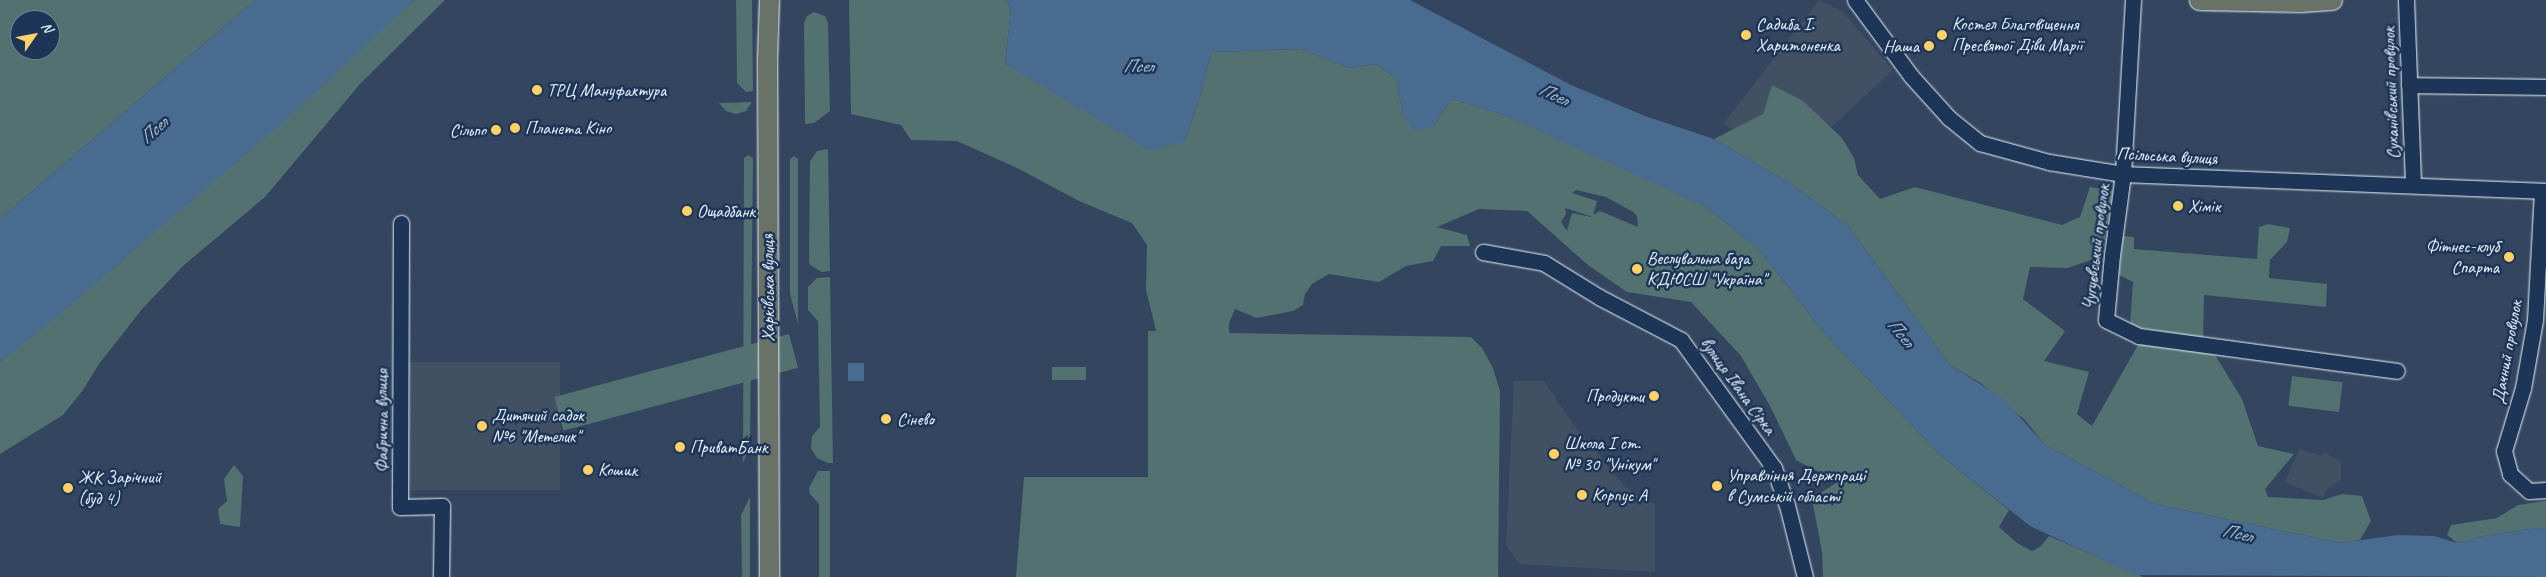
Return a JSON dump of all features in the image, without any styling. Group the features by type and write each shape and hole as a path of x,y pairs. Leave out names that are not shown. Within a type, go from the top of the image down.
{"main road":[{"name":"Харківська вулиця","path":"769,0 767,59 769,577"},
{"path":"2199,0 2332,0"}],"street":[{"name":"Псільська вулиця","path":"1855,0 1911,76 1949,118 1980,144 2049,162 2123,174 2413,184 2544,191"},
{"name":"Чугуєвський провулок","path":"2133,0 2123,174 2106,320 2139,336 2398,371"},
{"name":"Суханівський провулок","path":"2406,0 2413,184"},
{"path":"2409,85 2546,88"},
{"name":"Дачний провулок","path":"2544,191 2535,320 2523,388 2504,451 2510,474 2529,491 2546,490"},
{"name":"Фабрична вулиця","path":"401,223 400,507 442,506 441,577"},
{"name":"вулиця Івана Сірка","path":"1483,252 1544,263 1599,297 1681,340 1774,468 1787,505 1805,577"}],"shaded area":[{"path":"1819,0 1843,12 1893,70 1797,159 1723,124"},
{"name":"Дитячий садок №6 \"Метелик\"","path":"402,362 560,362 560,490 402,490"},
{"name":"Школа І ст. № 30 \"Унікум\"","path":"1514,381 1544,381 1571,421 1626,488 1655,505 1655,572 1519,564 1506,545"},
{"path":"2299,449 2322,456 2324,452 2341,462 2341,480 2327,489 2323,498 2285,482"}],"green space":[{"path":"0,0 255,0 0,219"},
{"path":"414,0 445,0 360,84 265,197 183,266 143,308 99,364 83,390 63,415 0,454 0,362 120,262"},
{"path":"736,0 752,0 753,91 746,92 737,83"},
{"path":"849,0 1006,0 1011,9 1005,64 1184,142 1199,101 1211,52 1301,49 1349,68 1376,64 1396,78 1403,115 1434,126 1451,99 1502,114 1603,158 1706,207 1758,248 1820,328 1940,455 2009,510 1999,527 2017,543 2032,551 2041,546 2049,536 2143,577 1823,577 1822,552 1812,499 1837,482 1796,460 1770,406 1741,356 1691,302 1627,292 1588,265 1527,211 1479,209 1437,227 1467,235 1470,246 1441,246 1433,261 1406,266 1379,282 1329,274 1312,284 1305,294 1303,305 1293,311 1257,318 1235,309 1229,323 1229,333 1471,337 1482,348 1493,368 1500,391 1498,577 1016,577 1024,477 1148,477 1148,331 1156,331 1146,290 1147,245 1132,223 1079,201 1017,168 957,141 911,140 901,125 851,114","holes":["1576,190 1606,197 1633,212 1637,216 1638,227 1600,211 1593,215 1597,201 1572,193","1565,208 1590,216 1591,217 1572,213 1567,231 1561,222 1566,214"]},
{"path":"814,12 825,16 828,23 830,111 814,123 805,124 804,23 807,16"},
{"path":"1772,85 1803,101 1842,138 1854,158 1858,175 1880,199 1915,187 2062,225 2080,217 2090,187 2113,191 2102,256 2068,268 2030,267 2023,299 2065,331 2044,361 2089,372 2077,414 2092,426 2142,338 2212,350 2242,399 2258,446 2294,454 2265,489 2268,497 2323,500 2342,494 2362,496 2371,521 2360,540 2341,543 2155,504 2044,444 2025,420 1982,384 1950,365 1848,226 1790,183 1714,139 1763,114"},
{"path":"752,102 746,111 736,114 726,111 719,103"},
{"path":"828,149 830,271 822,272 810,265 809,261 810,161 817,151"},
{"path":"748,155 753,158 750,445 743,463 744,158"},
{"path":"794,156 798,159 798,324 790,294 790,159"},
{"path":"2268,224 2290,228 2287,242 2270,260 2269,278 2327,284 2326,307 2204,295 2203,338 2130,326 2133,282 2119,275 2123,236 2134,237 2134,249 2257,259 2259,227"},
{"path":"830,277 833,463 817,458 811,448 812,436 820,427 818,321 808,310 808,287 817,278"},
{"path":"789,334 798,368 563,431 554,397"},
{"path":"1052,367 1086,367 1086,380 1052,380"},
{"path":"2292,376 2343,382 2339,412 2288,406"},
{"path":"234,465 243,476 240,527 220,524 218,509 227,501 224,479"},
{"path":"818,471 830,471 830,577 819,577 819,504 810,494 809,488"},
{"path":"750,497 750,577 742,577 741,515"},
{"path":"2546,501 2546,529 2536,528 2484,536 2457,543 2447,535 2451,525 2497,518 2518,505"}],"water":[{"name":"Псел","path":"255,0 414,0 287,119 47,325 0,362 0,219"},
{"name":"Псел","path":"1006,0 1410,0 1571,85 1645,116 1714,139 1790,183 1848,226 1950,365 2004,399 2044,444 2155,504 2341,543 2397,535 2434,536 2457,543 2484,536 2536,528 2546,529 2546,577 2135,575 2030,526 1940,455 1820,328 1758,248 1706,207 1502,114 1451,99 1434,126 1414,131 1403,115 1396,78 1376,64 1349,68 1301,49 1211,52 1199,101 1184,142 1149,150 1005,64 1011,9"},
{"path":"848,363 864,363 864,381 848,381"}],"place":[{"name":"Садиба І. Харитоненка","path":"1746,35"},
{"name":"Костел Благовіщення Пресвятої Діви Марії","path":"1942,35"},
{"name":"Наша","path":"1929,46"},
{"name":"ТРЦ Мануфактура","path":"537,90"},
{"name":"Планета Кіно","path":"515,128"},
{"name":"Сільпо","path":"496,130"},
{"name":"Хімік","path":"2178,206"},
{"name":"Ощадбанк","path":"687,211"},
{"name":"Фітнес-клуб Спарта","path":"2509,257"},
{"name":"Веслувальна база КДЮСШ \"Україна\"","path":"1637,269"},
{"name":"Продукти","path":"1654,396"},
{"name":"Сінево","path":"886,419"},
{"name":"Дитячий садок №6 \"Метелик\"","path":"482,426"},
{"name":"ПриватБанк","path":"680,447"},
{"name":"Школа І ст. № 30 \"Унікум\"","path":"1554,454"},
{"name":"Кошик","path":"588,470"},
{"name":"Управління Держпраці в Сумській області","path":"1717,486"},
{"name":"ЖК Зарічний (буд 4)","path":"68,488"},
{"name":"Корпус А","path":"1582,495"}]}
